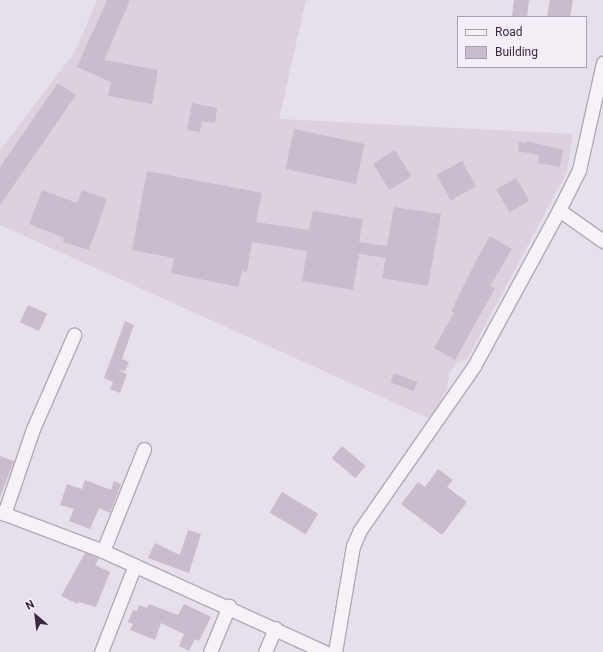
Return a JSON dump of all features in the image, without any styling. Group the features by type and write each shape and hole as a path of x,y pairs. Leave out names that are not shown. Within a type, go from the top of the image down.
{"street":[{"path":"335,652 353,546 360,530 474,366 559,210 579,170 603,63"},
{"path":"559,210 603,241"},
{"path":"74,335 33,429 2,513 103,551 229,606 325,652"},
{"path":"103,551 144,449"},
{"path":"101,652 135,565"},
{"path":"210,652 229,606"},
{"path":"266,652 275,628"}],"shaded area":[{"path":"97,0 306,0 279,119 573,134 567,172 467,359 457,363 449,374 447,390 430,419 0,225 0,150 75,52"}],"building":[{"path":"107,0 130,0 104,60 158,70 152,104 108,96 111,82 77,67"},
{"path":"514,0 529,0 527,16 512,16"},
{"path":"550,0 573,0 570,16 547,16"},
{"path":"58,83 76,95 0,205 0,167"},
{"path":"192,103 217,108 215,123 202,121 200,132 187,130"},
{"path":"294,129 364,144 356,184 285,169"},
{"path":"527,141 563,150 560,167 538,163 539,155 518,151 519,142 526,143"},
{"path":"395,150 411,176 389,190 373,164"},
{"path":"462,161 476,186 451,200 437,175"},
{"path":"147,171 262,193 256,222 309,230 313,211 363,219 359,242 387,246 394,207 441,214 428,286 382,278 386,258 359,254 353,290 302,281 307,251 252,242 247,272 242,271 238,287 171,273 174,258 132,250"},
{"path":"516,178 529,200 510,212 496,190"},
{"path":"42,190 77,203 82,190 107,199 89,250 63,242 64,238 29,224"},
{"path":"490,236 512,249 490,286 495,288 455,360 434,348 454,313 451,311"},
{"path":"28,305 47,314 39,331 20,322"},
{"path":"125,321 134,325 122,359 129,362 125,371 117,370 127,374 120,393 110,389 113,382 104,378"},
{"path":"394,373 417,382 414,391 390,382"},
{"path":"342,446 366,466 355,478 332,458"},
{"path":"0,456 14,461 0,497"},
{"path":"438,469 453,480 447,487 467,502 442,535 401,504 418,482 425,487"},
{"path":"85,480 111,490 114,481 121,484 110,513 99,508 90,529 69,521 74,509 60,505 67,484 82,489"},
{"path":"282,492 318,514 306,534 270,513"},
{"path":"188,530 201,534 189,573 148,558 155,543 180,555"},
{"path":"85,553 99,558 95,565 110,572 96,607 79,602 78,604 61,596"},
{"path":"149,604 178,615 184,604 211,617 199,641 195,639 189,651 179,646 184,634 161,623 155,640 130,630 133,624 128,622 133,610 137,611 139,605 147,608"}]}
